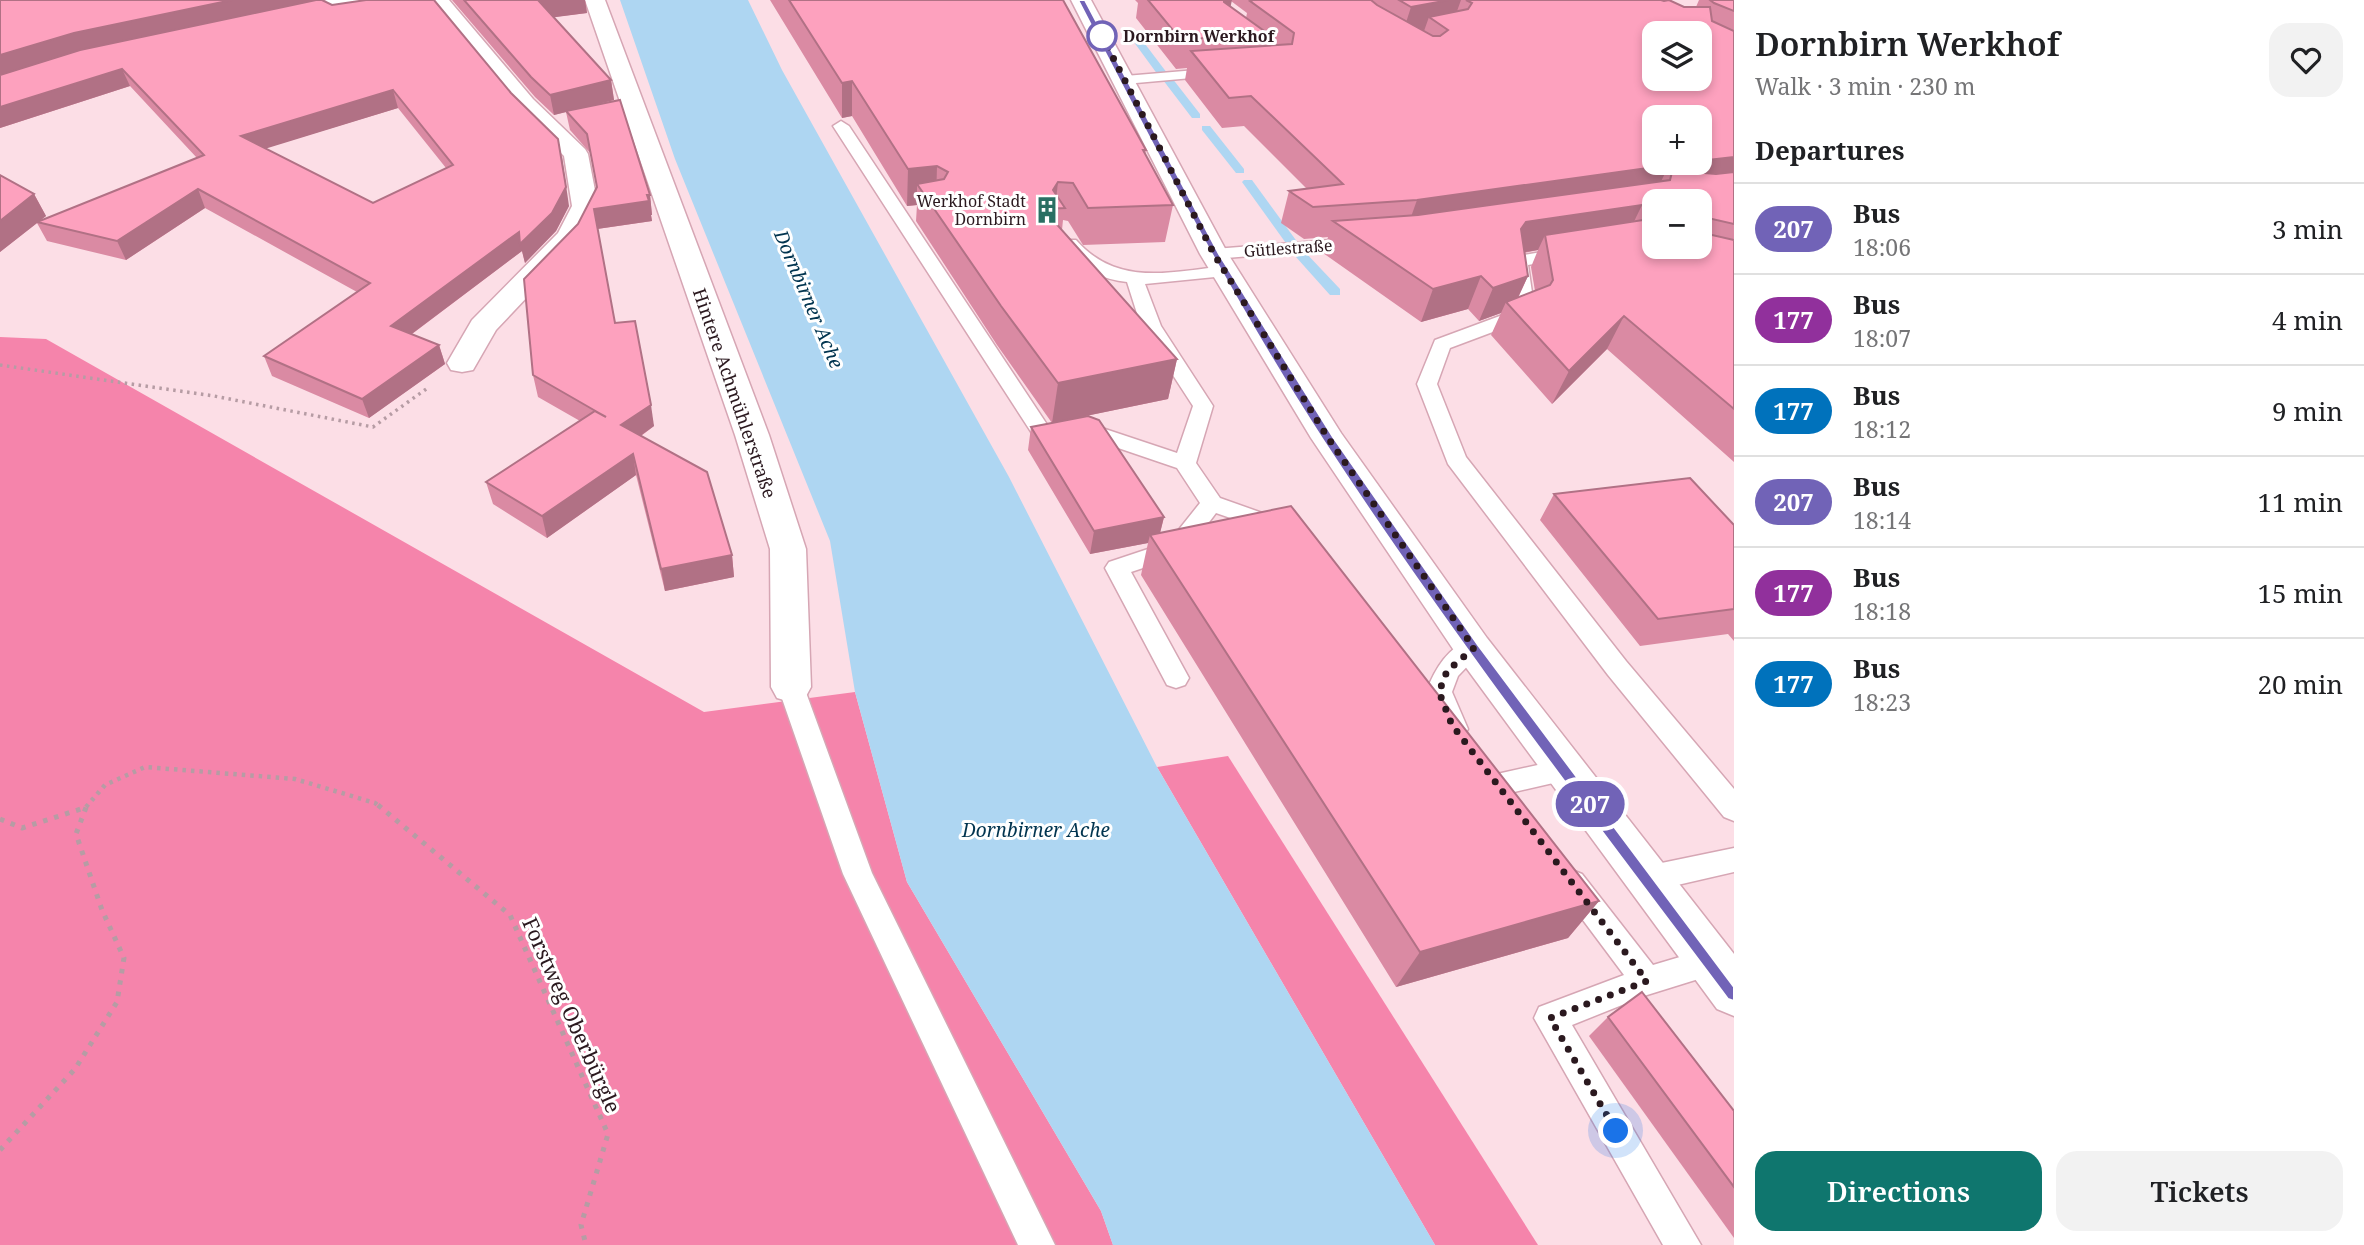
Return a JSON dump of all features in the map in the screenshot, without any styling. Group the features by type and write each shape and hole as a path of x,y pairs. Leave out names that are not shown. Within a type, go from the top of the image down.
{"street":[{"path":"438,0 558,124 576,154 585,206 570,237 483,326 462,363"},
{"name":"Hintere Achmühlerstraße","path":"595,0 623,109 752,435 788,549 791,687"},
{"name":"Gütlestraße","path":"1082,0 1220,262 1328,438 1474,648 1734,993"},
{"path":"265,20 323,7 360,5"}],"lane":[{"path":"1125,80 1241,70"},
{"path":"841,126 1042,432 1084,429 1185,463 1212,503 1295,532"},
{"path":"900,215 924,212"},
{"path":"1060,226 1077,255 1097,269 1135,280 1220,262"},
{"name":"Gütlestraße","path":"1220,262 1378,241"},
{"path":"1586,250 1520,261 1526,313 1442,344 1427,384 1455,458 1617,668 1734,808"},
{"path":"1135,280 1151,326 1203,406 1185,463"},
{"path":"1176,678 1117,568 1177,548 1212,503"},
{"path":"1474,648 1447,671 1439,692 1452,725 1492,778 1565,770"},
{"path":"791,687 858,874 1037,1245"},
{"path":"1647,879 1734,860"},
{"path":"1555,861 1647,981"},
{"path":"1683,1245 1550,1018 1647,981 1710,962"}],"path":[{"path":"0,365 214,396 373,427 462,363"},
{"name":"Forstweg Oberbürgle","path":"85,808 105,785 145,766 295,779 374,803 510,915 608,1134 581,1225 586,1245"},
{"path":"0,819 22,828 85,808"},
{"path":"0,1150 75,1069 117,1002 124,958 102,910 76,834 85,808"}],"shaded area":[{"path":"0,337 46,339 704,712 855,692 907,882 1101,1211 1113,1245 0,1245"},
{"path":"1228,756 1538,1245 1435,1245 1157,767"}],"water":[{"name":"Dornbirner Ache","path":"620,0 748,0 782,70 1009,477 1157,767 1435,1245 1113,1245 1101,1211 907,882 855,692 830,541 675,159"}],"building":[{"path":"0,0 232,0 74,33 0,55"},
{"path":"316,0 332,5 366,0 434,0 511,93 558,139 566,187 552,213 520,244 519,232 391,326 439,345 362,399 264,356 370,283 198,189 117,241 37,222 204,155 122,69 0,107 0,75 80,50","holes":["393,90 453,165 373,203 241,136"]},
{"path":"464,0 538,0 611,80 550,95"},
{"name":"Werkhof Stadt Dornbirn","path":"789,0 1063,0 1146,150 1143,150 1173,205 1088,208 1073,183 1058,182 1053,190 1065,208 1043,209 1177,359 1058,383 917,184 944,179 948,172 937,166 908,169 852,81 842,83"},
{"path":"1148,0 1224,0 1267,33 1181,40"},
{"path":"1371,0 1433,36 1440,36 1448,30 1429,17 1468,9 1472,3 1466,0 1669,0 1684,7 1710,7 1712,21 1734,31 1734,157 1712,160 1712,105 1642,105 1642,169 1417,200 1313,207 1289,191 1343,184 1251,96 1229,98 1191,51 1292,44 1294,33 1250,1"},
{"path":"1399,0 1449,0 1411,7"},
{"path":"1710,0 1734,0 1734,11 1714,3"},
{"path":"620,100 650,195 647,195 649,201 594,209 615,323 635,321 651,405 621,425 707,472 732,555 661,569 633,454 542,516 486,482 595,411 606,417 533,375 524,279 578,224 597,187 587,134 566,111"},
{"path":"1734,172 1734,224 1712,219 1712,189 1642,189 1642,205 1526,222 1521,229 1528,276 1493,288 1481,276 1433,289 1333,221 1418,215 1670,180 1671,175"},
{"path":"0,175 34,194 0,221"},
{"path":"1642,220 1642,259 1712,259 1712,235 1734,240 1734,409 1624,316 1569,371 1506,302 1550,285 1553,280 1545,235"},
{"path":"1088,416 1099,420 1164,517 1094,531 1031,427"},
{"path":"1690,478 1734,525 1734,609 1658,619 1554,494"},
{"path":"1291,506 1599,901 1420,952 1150,535"},
{"path":"1642,992 1734,1111 1734,1187 1608,1017"}],"waterway":[{"path":"1133,34 1162,73"},
{"path":"1168,80 1196,116"},
{"path":"1206,128 1240,171"},
{"path":"1248,182 1292,243"},
{"path":"1300,254 1335,292"}],"bus line":[{"name":"207","path":"1082,0 1214,254 1328,438 1474,648 1734,993"}],"place":[{"name":"Dornbirn Werkhof","path":"1102,36"},
{"name":"Werkhof Stadt Dornbirn","path":"1047,210"}],"route":[{"path":"1102,36 1214,254 1328,438 1474,648 1447,671 1439,692 1452,725 1647,981 1550,1018 1616,1131"}]}
